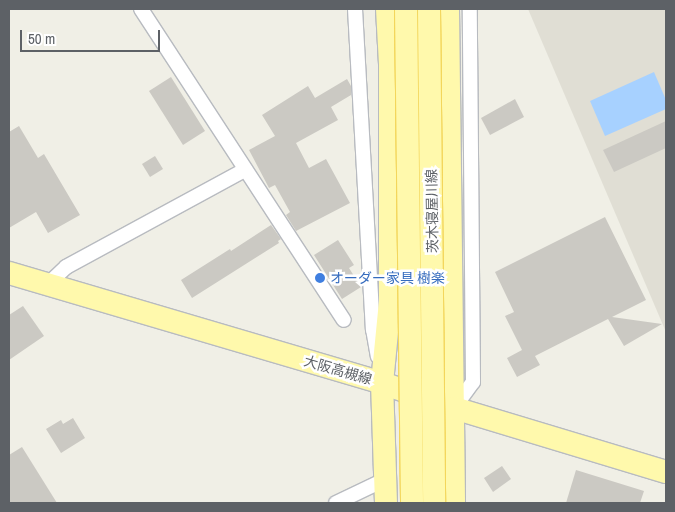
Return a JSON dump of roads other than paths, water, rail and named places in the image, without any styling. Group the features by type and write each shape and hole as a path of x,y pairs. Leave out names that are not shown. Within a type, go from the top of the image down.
{"main road":[{"path":"386,503 382,383 390,302 390,64 387,9"},
{"name":"茨木寝屋川線","path":"406,9 412,503"},
{"name":"茨木寝屋川線","path":"429,9 434,503"},
{"path":"448,9 454,503"},
{"name":"大阪高槻線","path":"9,273 382,383 454,408 666,472"}],"street":[{"path":"140,9 344,320"},
{"path":"355,9 373,329 382,383"},
{"path":"454,408 473,382 470,9"},
{"path":"48,284 66,268 245,170"},
{"path":"336,503 386,479"}],"water":[{"path":"654,72 666,100 666,109 605,136 590,101"}],"place":[{"name":"オーダー家具 樹楽","path":"320,278"}]}
